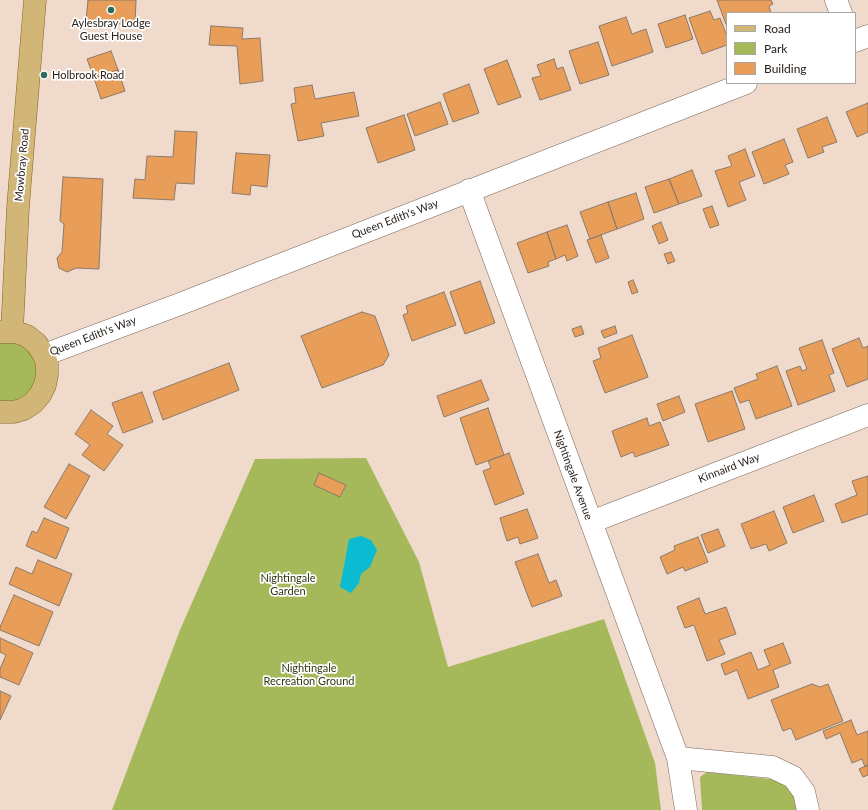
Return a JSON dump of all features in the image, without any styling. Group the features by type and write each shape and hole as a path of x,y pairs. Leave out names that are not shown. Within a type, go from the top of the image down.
{"main road":[{"name":"Mowbray Road","path":"6,331 35,0"},
{"path":"0,412 14,412 24,409 33,403 40,395 45,385 47,375 47,364 44,355 36,344 27,336 6,331"}],"street":[{"path":"836,0 841,12"},
{"path":"856,41 868,36"},
{"name":"Queen Edith's Way","path":"44,355 180,304 743,84"},
{"name":"Nightingale Avenue","path":"469,190 678,758 686,810"},
{"name":"Kinnaird Way","path":"591,522 868,415"},
{"path":"678,758 772,767 793,777 804,792 808,810"}],"green space":[{"path":"0,341 7,341 26,347 35,359 38,374 33,390 20,400 0,402"},
{"name":"Nightingale Recreation Ground","path":"366,458 419,562 448,667 604,619 655,763 661,810 112,810 180,630 255,459"},
{"path":"707,772 779,780 792,788 803,810 702,810 700,777"}],"water":[{"path":"361,536 371,540 377,550 370,567 361,574 359,583 351,593 340,587 349,539"}],"building":[{"name":"Aylesbray Lodge Guest House","path":"88,0 136,0 135,25 86,21"},
{"path":"717,0 771,0 773,4 769,6 771,12 726,12 726,24"},
{"path":"710,11 714,20 720,18 726,33 726,45 702,54 689,18"},
{"path":"685,15 693,39 666,48 658,24"},
{"path":"626,17 632,34 646,29 653,52 612,66 599,26"},
{"path":"211,26 243,28 242,39 260,38 263,81 240,84 237,46 209,45"},
{"path":"598,42 609,75 580,84 569,51"},
{"path":"111,51 118,70 94,78 87,59"},
{"path":"554,59 557,69 563,67 571,90 540,100 532,78 541,76 537,65"},
{"path":"507,60 521,97 498,105 484,69"},
{"path":"118,70 125,91 101,99 94,78"},
{"path":"469,84 479,113 453,122 443,94"},
{"path":"312,85 315,99 354,92 359,116 321,123 324,136 298,141 291,104 296,103 294,88"},
{"path":"440,102 448,124 415,136 407,114"},
{"path":"868,103 868,132 857,137 846,112"},
{"path":"404,115 415,150 378,163 366,128"},
{"path":"827,117 837,142 822,147 824,152 808,158 797,129"},
{"path":"175,131 197,132 194,184 176,183 174,200 133,198 135,179 145,180 147,156 173,157"},
{"path":"784,139 793,162 785,165 789,174 764,184 752,152"},
{"path":"745,149 755,176 739,182 746,200 728,207 715,171 732,166 728,156"},
{"path":"236,153 270,155 267,187 251,185 250,195 232,193"},
{"path":"692,170 702,196 679,204 669,179"},
{"path":"63,177 103,179 99,269 76,268 67,272 59,268 57,258 62,252 64,224 60,221"},
{"path":"669,179 679,204 654,213 645,187"},
{"path":"636,193 644,219 617,229 608,202"},
{"path":"608,202 617,229 590,239 580,212"},
{"path":"712,206 719,225 710,228 703,209"},
{"path":"661,222 668,240 659,244 652,226"},
{"path":"567,225 578,256 567,261 565,255 556,259 547,232"},
{"path":"547,232 556,259 548,262 549,266 528,273 517,243"},
{"path":"601,235 609,258 596,263 587,240"},
{"path":"671,252 675,261 668,264 664,254"},
{"path":"633,280 638,292 632,294 628,282"},
{"path":"480,281 495,323 465,334 450,292"},
{"path":"444,292 456,325 412,341 403,315 408,313 406,306"},
{"path":"362,312 375,316 389,355 383,365 322,388 301,336"},
{"path":"581,326 584,334 575,337 572,329"},
{"path":"615,326 617,333 604,338 601,331"},
{"path":"632,335 648,377 605,393 593,361 601,358 598,348"},
{"path":"859,338 863,348 868,346 868,379 847,387 832,349"},
{"path":"822,340 834,373 829,375 835,391 798,405 786,371 800,366 802,371 807,369 799,348"},
{"path":"229,363 239,390 163,420 153,392"},
{"path":"777,366 792,406 756,419 749,400 740,403 734,388 758,379 756,374"},
{"path":"481,380 489,400 444,417 437,396"},
{"path":"732,391 745,429 708,442 695,404"},
{"path":"142,392 153,422 123,433 112,403"},
{"path":"679,396 685,412 663,421 657,404"},
{"path":"488,408 504,455 476,465 460,418"},
{"path":"91,410 113,426 107,434 123,445 104,471 82,455 90,445 75,434"},
{"path":"647,418 649,426 660,422 669,445 635,457 633,452 621,457 612,431"},
{"path":"509,453 524,494 495,505 483,471 491,468 488,461"},
{"path":"69,464 90,476 66,519 44,507"},
{"path":"319,473 346,485 340,497 314,485"},
{"path":"868,476 868,514 842,523 835,504 857,495 852,481"},
{"path":"814,495 824,521 793,533 783,507"},
{"path":"527,509 538,538 520,544 518,537 507,541 500,518"},
{"path":"774,511 787,543 769,551 766,544 751,549 741,524"},
{"path":"44,518 69,528 56,559 26,546 32,531 37,533"},
{"path":"718,529 725,546 708,553 701,535"},
{"path":"698,537 708,562 685,571 683,567 667,574 660,557 675,550 674,546"},
{"path":"538,554 549,583 556,580 562,596 532,607 515,562"},
{"path":"38,560 72,574 59,606 9,584 16,567 32,574"},
{"path":"14,595 53,612 39,646 0,630"},
{"path":"699,598 705,614 726,607 736,634 719,640 725,654 707,661 694,625 685,628 677,607"},
{"path":"0,638 33,653 19,685 0,677 0,669 6,655 0,652"},
{"path":"783,643 791,663 773,670 779,687 748,699 737,670 725,675 721,664 751,652 758,670 770,665 764,650"},
{"path":"812,684 820,687 828,684 843,721 796,740 791,728 783,731 771,700"},
{"path":"0,691 11,696 0,720"},
{"path":"851,720 857,735 868,731 868,765 865,767 862,759 852,763 840,733 826,739 823,731"},
{"path":"868,765 868,775 863,777 859,769"}],"place":[{"name":"Aylesbray Lodge Guest House","path":"111,10"},
{"name":"Holbrook Road","path":"44,75"}],"park label":[{"name":"Nightingale Garden","path":"288,584"}]}
